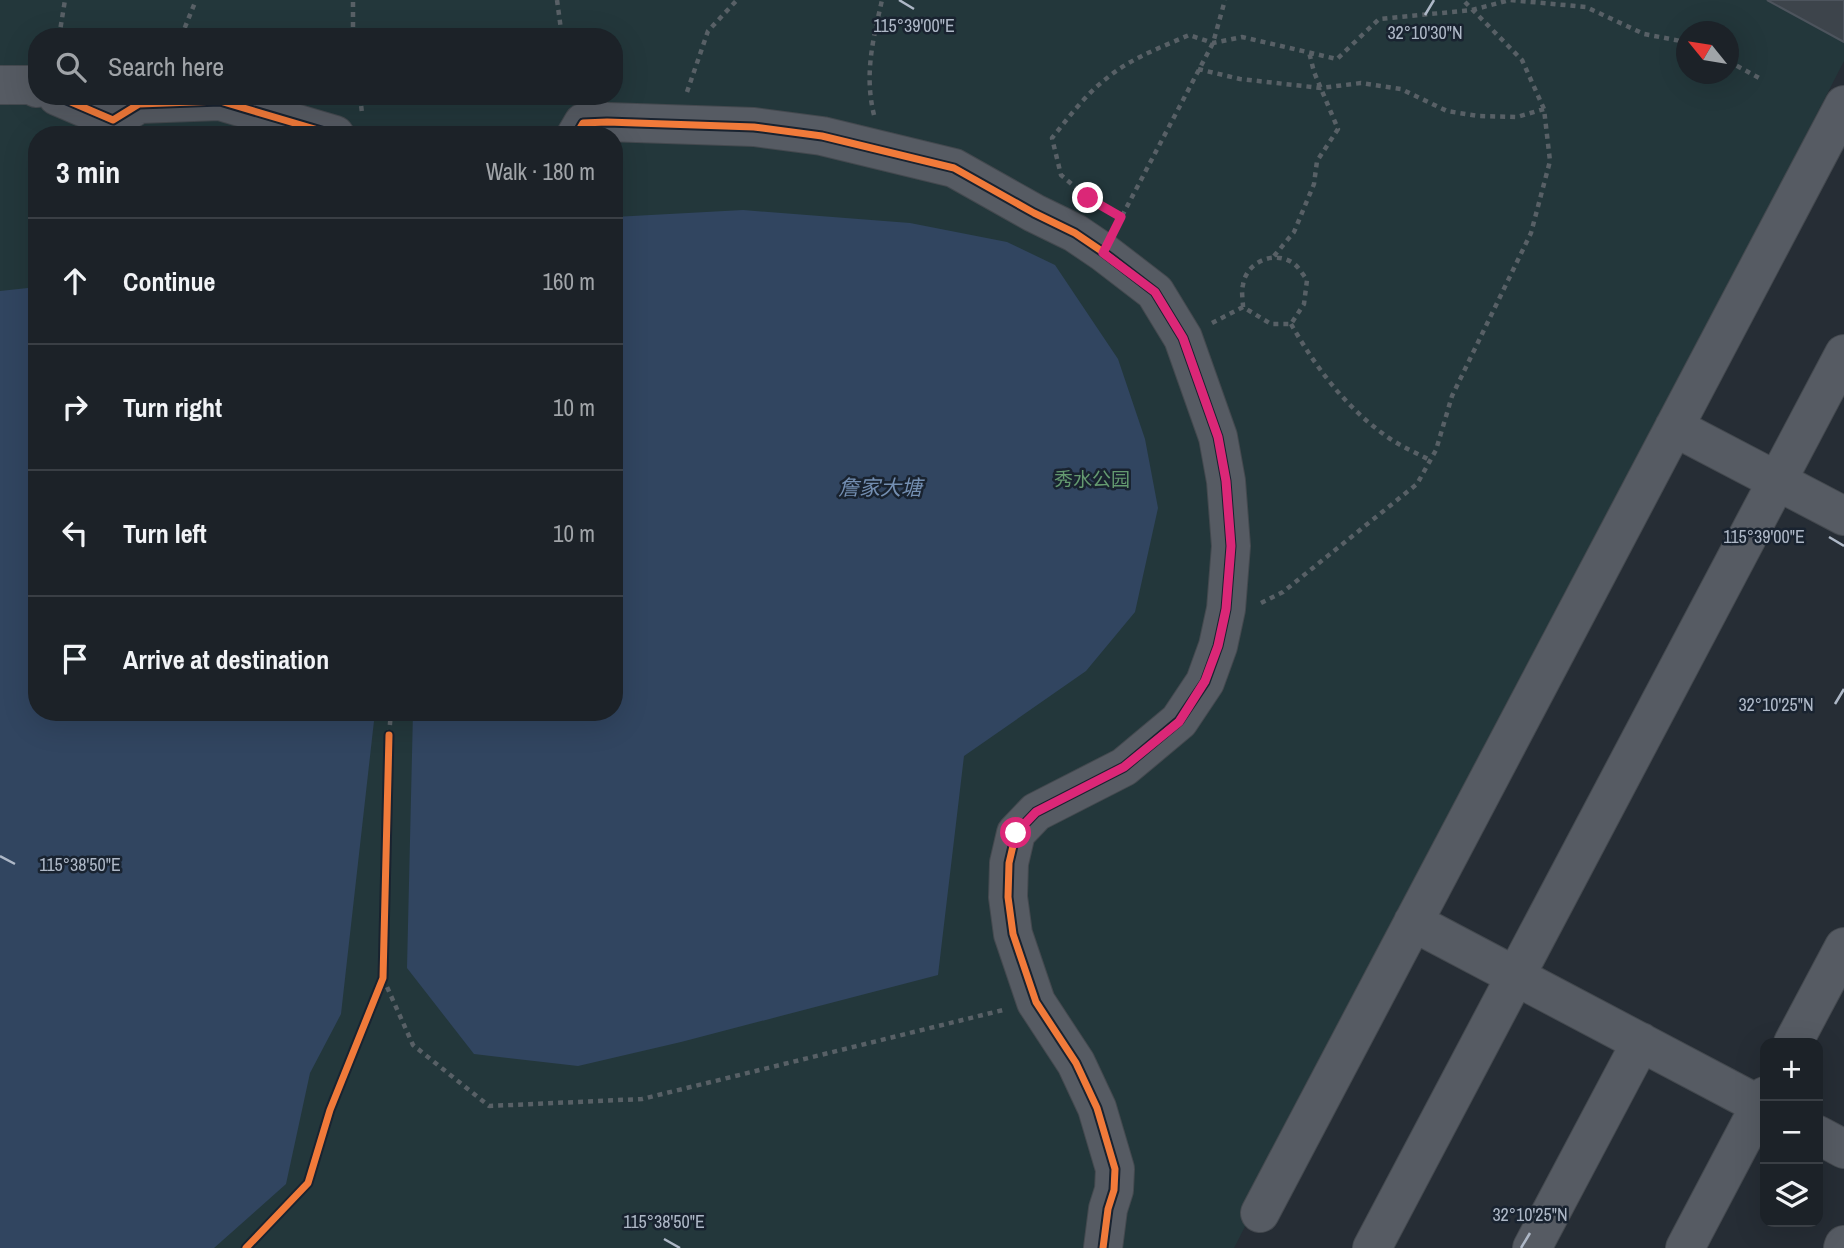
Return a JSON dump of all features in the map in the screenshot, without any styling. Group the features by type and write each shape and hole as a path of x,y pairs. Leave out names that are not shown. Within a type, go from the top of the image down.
{"lane":[{"path":"0,85 28,85"},
{"path":"77,105 113,121 137,105"},
{"path":"234,105 305,126"},
{"path":"1260,1213 1844,105"},
{"path":"581,126 583,123 676,123 767,129 822,136 954,168 1034,214 1075,233 1103,253 1155,292 1183,338 1218,437 1226,481 1231,546 1218,646 1205,681 1179,722 1124,767 1036,812 1016,833 1009,863 1008,897 1013,934 1036,1002 1076,1063 1092,1096 1115,1169 1114,1190 1102,1248"},
{"path":"1373,1248 1844,354"},
{"path":"1674,427 1844,516"},
{"path":"1413,922 1640,1042 1760,1101"},
{"path":"1796,1038 1844,947"},
{"path":"1532,1248 1640,1042"},
{"path":"1685,1248 1760,1110"},
{"path":"1823,1138 1844,1149"}],"path":[{"path":"60,28 65,0"},
{"path":"185,28 196,0"},
{"path":"353,28 354,0"},
{"path":"558,0 561,28"},
{"path":"676,123 708,31 737,0"},
{"path":"882,0 870,49 869,92 883,150"},
{"path":"1103,253 1213,43 1225,0"},
{"path":"1223,622 1283,592 1417,484 1436,450 1452,396 1531,233 1550,161 1544,109 1522,60 1462,0"},
{"path":"1121,217 1088,198 1061,175 1052,138 1080,103 1108,77 1143,55 1189,34 1213,43 1242,37 1337,59 1380,19 1472,10 1510,0 1586,7 1644,33 1676,40"},
{"path":"1243,307 1242,285 1246,275 1256,262 1274,256 1294,232 1314,184 1317,161 1338,129 1309,52"},
{"path":"1739,67 1761,79"},
{"path":"1198,69 1240,79 1321,88 1361,83 1401,89 1447,111 1478,116 1517,117 1544,109"},
{"path":"1274,256 1294,263 1307,280 1304,304 1291,324"},
{"path":"1183,338 1243,307"},
{"path":"1243,307 1271,324 1291,324"},
{"path":"1291,324 1312,362 1356,411 1384,434 1430,460"},
{"path":"389,735 390,721"},
{"path":"383,978 413,1045 489,1106 642,1098 1036,1002"}],"green space":[{"name":"秀水公园","path":"0,0 1767,0 1844,42 1844,61 1234,1248 0,1248"}],"water":[{"name":"詹家大塘","path":"743,210 910,223 1007,242 1055,265 1118,359 1145,439 1158,508 1135,612 1086,671 964,756 938,975 578,1066 474,1054 407,968 413,721 623,721 623,217"},
{"path":"28,288 28,721 374,721 341,1014 310,1073 286,1184 214,1248 0,1248 0,291"}],"building":[{"path":"1767,0 1844,0 1844,42"}],"cycle path":[{"path":"78,105 113,120 137,105"},
{"path":"234,105 305,126"},
{"path":"581,126 583,123 607,122 754,127 822,136 954,168 1075,233 1103,252 1155,292 1183,338 1218,437 1226,481 1231,546 1226,609 1218,646 1205,682 1179,721 1124,767 1036,812 1016,833 1009,863 1008,897 1013,934 1036,1002 1076,1063 1097,1108 1115,1169 1114,1190 1108,1209 1103,1248"},
{"path":"246,1248 308,1183 330,1110 383,978 389,735"}],"route":[{"path":"1016,833 1036,812 1124,767 1179,722 1205,681 1218,646 1226,609 1231,546 1226,481 1218,437 1183,338 1155,292 1103,253 1121,217 1088,198"}]}
